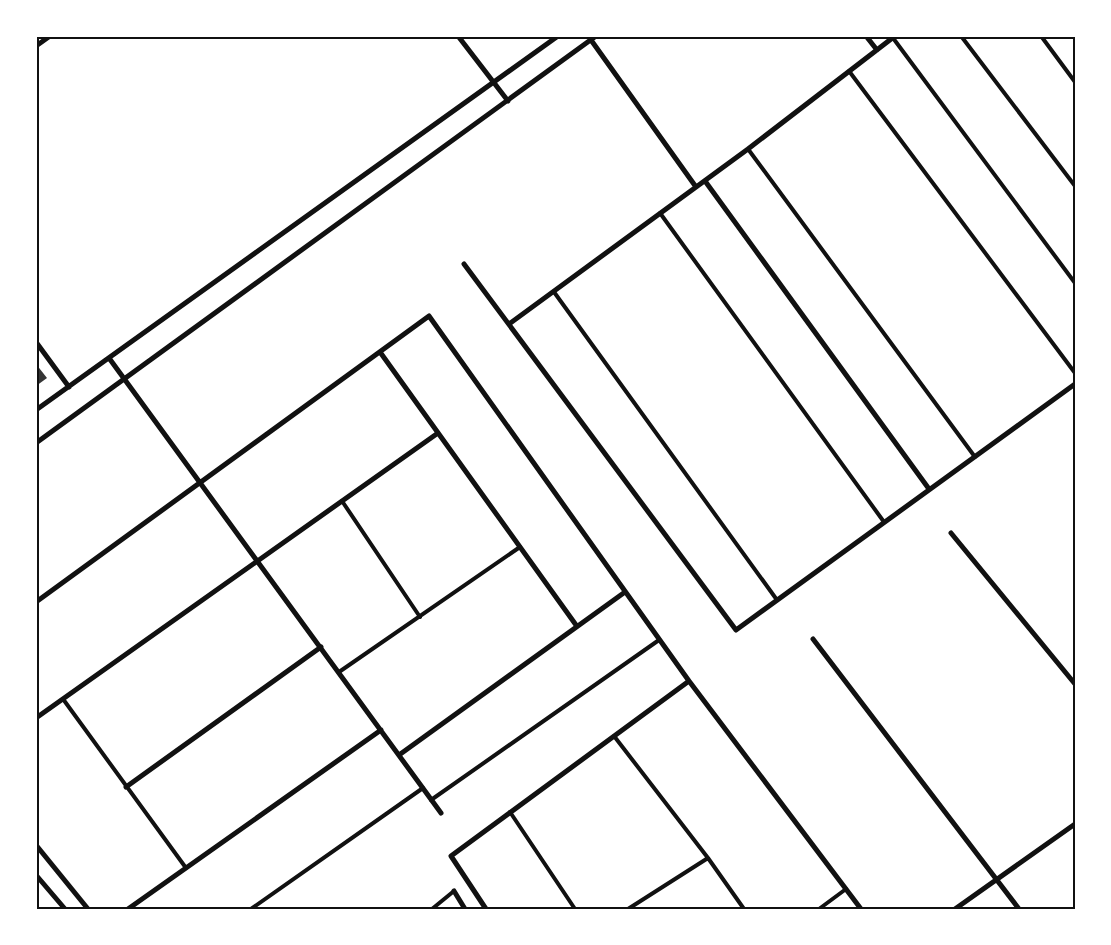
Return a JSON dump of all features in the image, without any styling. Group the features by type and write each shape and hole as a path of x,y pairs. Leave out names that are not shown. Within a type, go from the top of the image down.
{"street":[{"path":"36,46 50,36"},
{"path":"458,36 508,101"},
{"path":"36,410 558,36"},
{"path":"36,443 596,36"},
{"path":"866,36 877,50"},
{"path":"509,324 748,149 894,37"},
{"path":"591,40 696,187"},
{"path":"705,181 929,489"},
{"path":"464,264 736,630 1075,384"},
{"path":"36,602 428,316 659,640 861,909"},
{"path":"36,342 68,387"},
{"path":"380,352 576,626"},
{"path":"109,358 340,672 441,813"},
{"path":"36,718 438,432"},
{"path":"951,533 1075,684"},
{"path":"399,755 625,592"},
{"path":"813,638 1019,909"},
{"path":"126,787 321,647"},
{"path":"486,909 451,856 689,681"},
{"path":"128,909 381,730"},
{"path":"955,909 1075,824"},
{"path":"36,845 88,909"},
{"path":"36,875 65,909"},
{"path":"454,891 465,909"}],"lane":[{"path":"961,36 1075,186"},
{"path":"1041,36 1075,82"},
{"path":"894,37 1075,283"},
{"path":"849,71 1075,373"},
{"path":"748,149 975,457"},
{"path":"660,213 884,522"},
{"path":"554,292 778,600"},
{"path":"342,501 420,617"},
{"path":"340,672 520,547"},
{"path":"431,800 659,640"},
{"path":"63,699 186,868"},
{"path":"614,736 708,858 744,909"},
{"path":"251,909 423,788"},
{"path":"510,812 575,909"},
{"path":"628,909 708,858"},
{"path":"819,909 846,889"},
{"path":"432,909 454,891"}],"building":[{"path":"36,364 47,378 36,386"}]}
